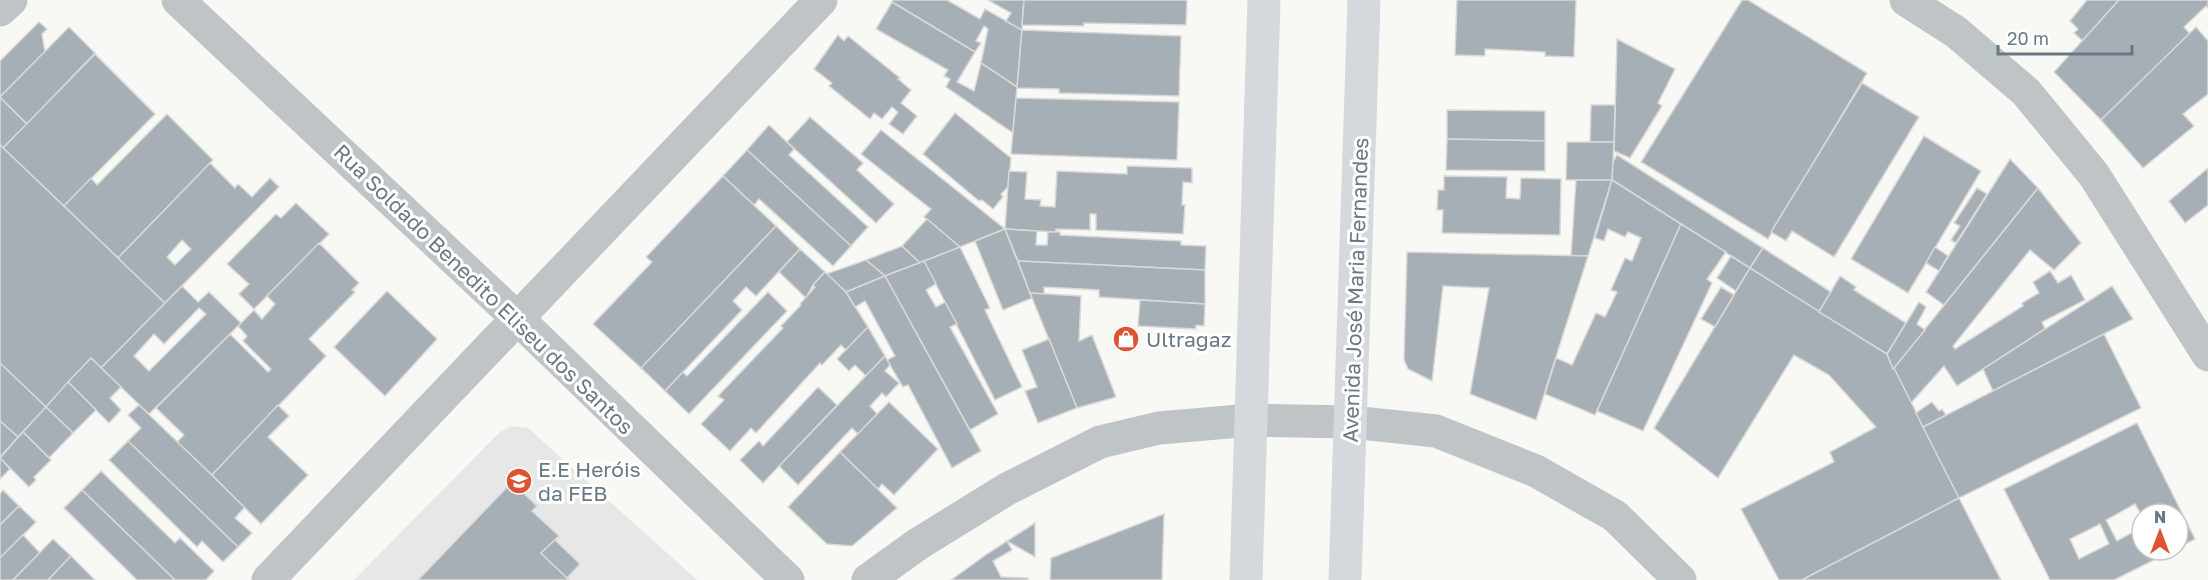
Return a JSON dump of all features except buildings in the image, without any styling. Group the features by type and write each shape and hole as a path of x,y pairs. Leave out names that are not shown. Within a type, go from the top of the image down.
{"main road":[{"path":"1246,580 1264,0"},
{"name":"Avenida José Maria Fernandes","path":"1345,580 1364,0"}],"street":[{"path":"0,10 10,0"},
{"name":"Rua Soldado Benedito Eliseu dos Santos","path":"178,0 517,318 788,580"},
{"path":"268,580 821,0"},
{"path":"1906,0 1956,32 2026,92 2094,175 2208,355"},
{"path":"868,580 918,544 1007,489 1100,442 1159,429 1251,420 1351,422 1436,431 1536,471 1614,516 1680,580"}],"shaded area":[{"name":"E.E Heróis da FEB","path":"511,426 528,428 697,580 354,580 499,433"}],"place":[{"name":"Ultragaz","path":"1126,339"},
{"name":"E.E Heróis da FEB","path":"519,481"}]}
